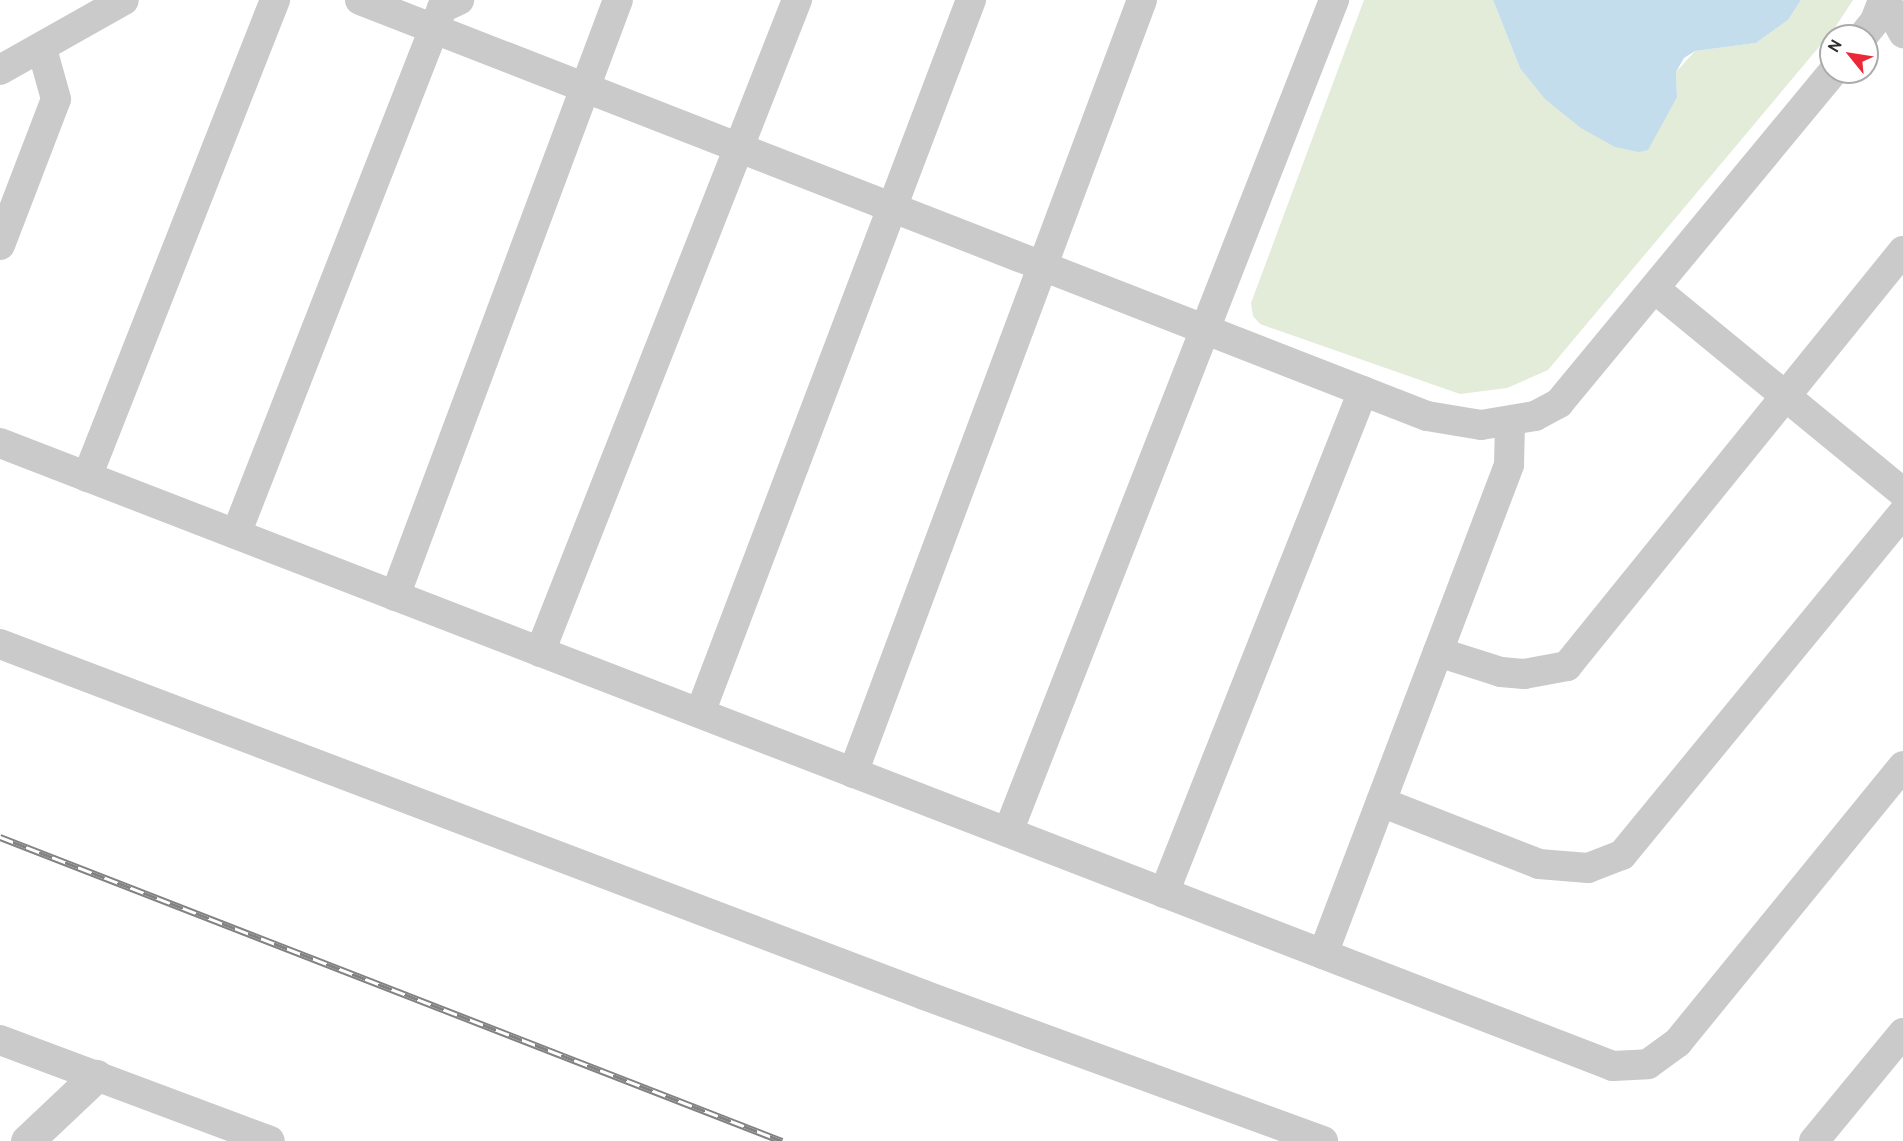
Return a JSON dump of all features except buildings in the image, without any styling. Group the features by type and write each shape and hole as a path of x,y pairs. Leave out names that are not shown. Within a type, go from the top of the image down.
{"street":[{"path":"0,70 42,49 124,0"},
{"path":"87,477 274,0"},
{"path":"360,0 1363,391 1456,423 1510,423 1558,403 1823,84"},
{"path":"236,534 442,8 459,0"},
{"path":"395,596 618,0"},
{"path":"540,652 797,0"},
{"path":"699,713 890,207 971,0"},
{"path":"853,773 1142,0"},
{"path":"1008,832 1334,0"},
{"path":"1884,0 1903,33"},
{"path":"1873,24 1884,0"},
{"path":"0,245 56,99 42,49"},
{"path":"1438,652 1501,672 1524,674 1567,666 1903,251"},
{"path":"1655,289 1903,493"},
{"path":"1164,893 1363,391"},
{"path":"1323,954 1509,465 1510,423"},
{"path":"0,443 1612,1066 1648,1064 1678,1041 1903,766"},
{"path":"1381,802 1539,864 1588,868 1622,855 1903,513"},
{"path":"0,644 924,995 1323,1141"},
{"path":"1814,1141 1903,1033"},
{"path":"0,1040 270,1141"},
{"path":"27,1141 96,1076"}],"green space":[{"path":"1364,0 1493,0 1520,68 1677,97 1676,72 1695,51 1756,43 1788,20 1801,0 1853,0 1837,24 1819,24 1819,47 1548,370 1507,388 1460,394 1260,324 1253,316 1251,303"}],"water":[{"path":"1493,0 1801,0 1788,20 1756,43 1695,51 1684,58 1676,72 1677,97 1648,150 1639,152 1615,147 1581,128 1545,99 1520,68"}],"railway":[{"path":"0,837 782,1141"}]}
